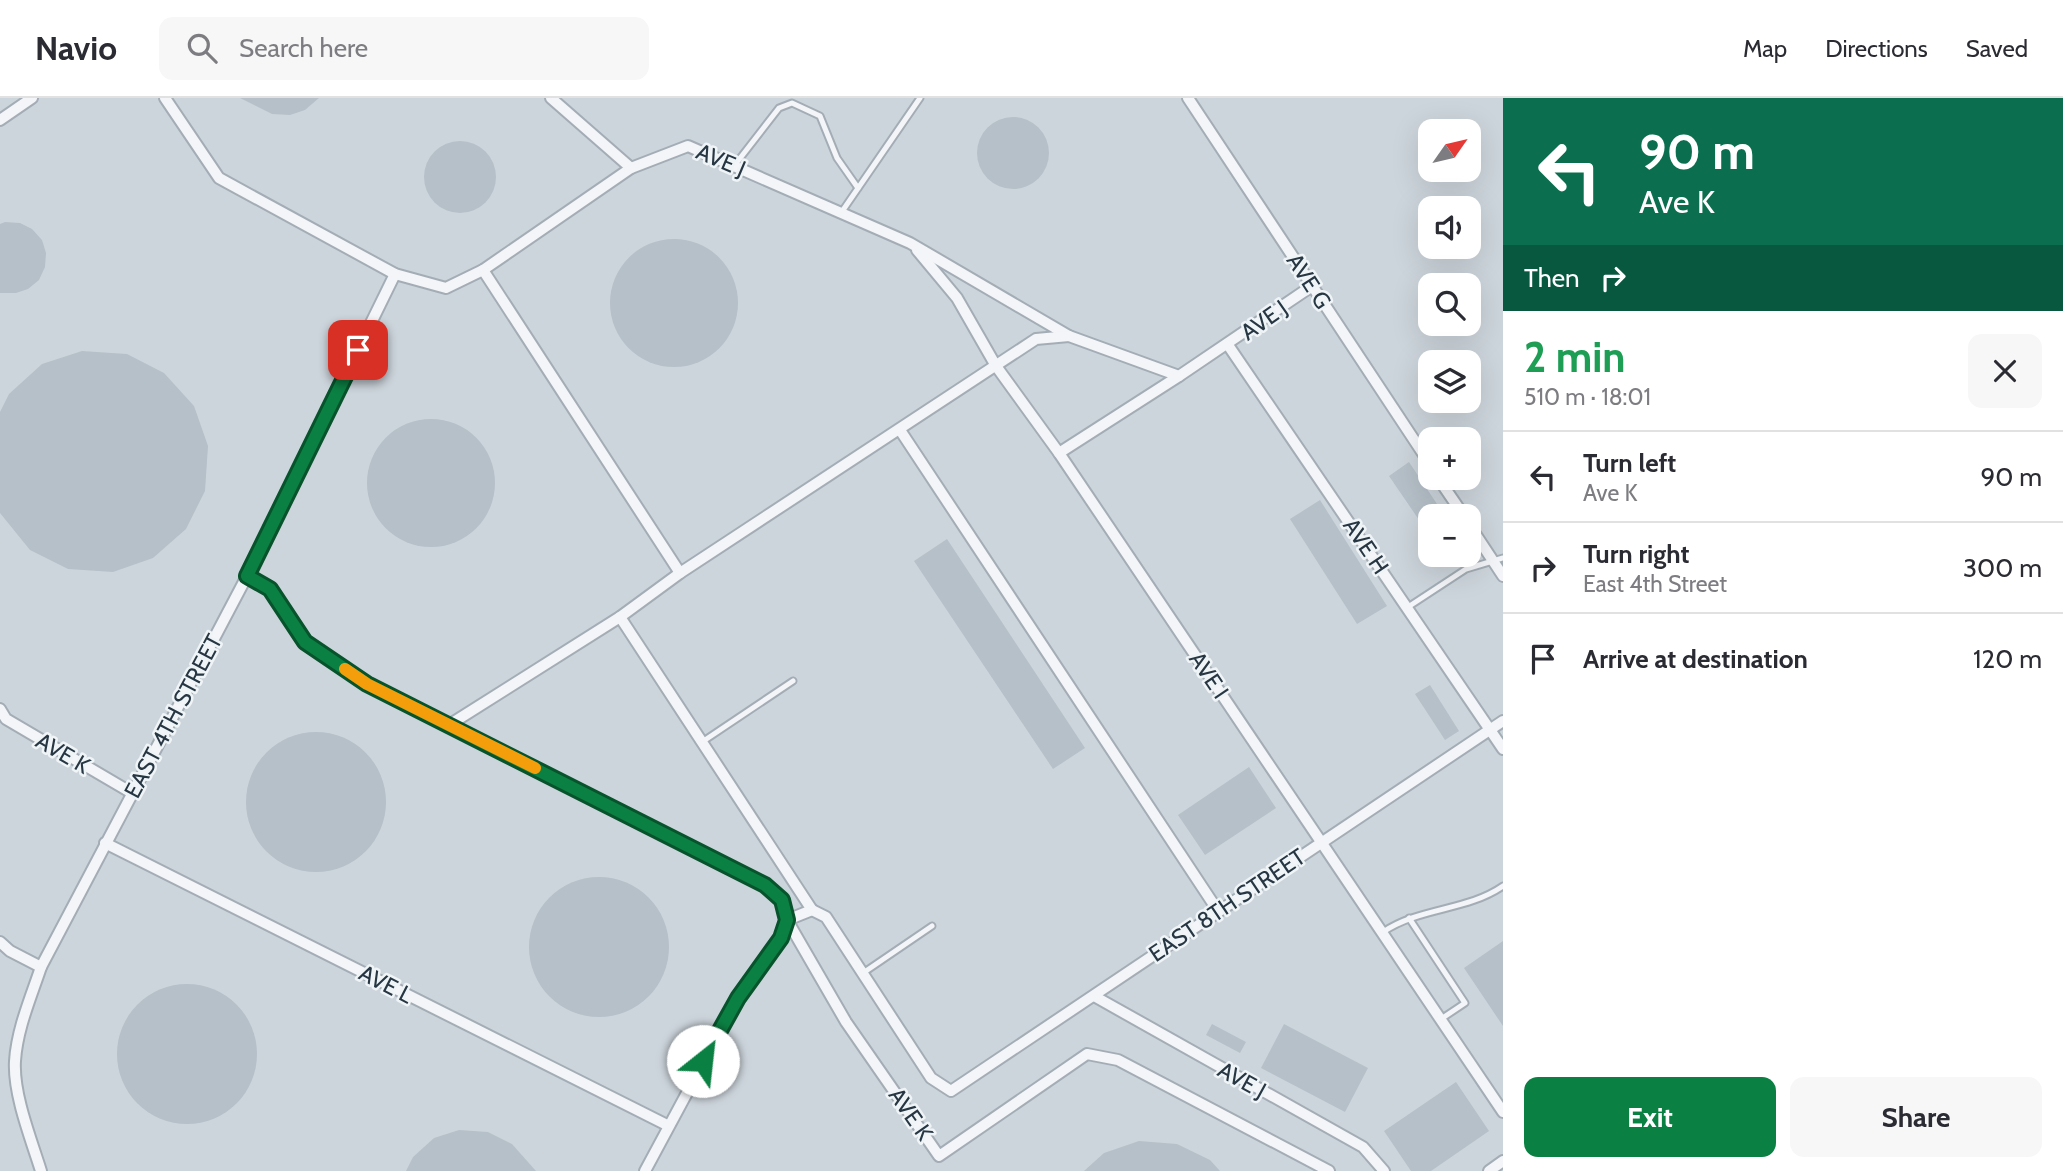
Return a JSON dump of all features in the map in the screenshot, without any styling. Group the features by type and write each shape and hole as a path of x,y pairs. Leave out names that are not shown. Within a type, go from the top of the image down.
{"street":[{"path":"0,120 32,98"},
{"name":"AVE J","path":"165,98 219,178 395,274 446,288 483,270 631,168 688,146 910,243 1069,337 1179,376 1312,286"},
{"path":"551,98 631,168"},
{"name":"AVE G","path":"1188,98 1418,446"},
{"name":"AVE I","path":"910,243 957,298 996,366 1059,453 1503,1112"},
{"path":"483,270 680,573"},
{"name":"EAST 4TH STREET","path":"41,1171 24,1116 15,1062 23,1020 41,967 247,576 395,274"},
{"path":"449,725 620,617 680,573 1036,339 1069,337"},
{"name":"AVE H","path":"1228,345 1503,749"},
{"path":"1059,453 1179,376"},
{"path":"901,430 1218,911"},
{"path":"1481,539 1499,560 1503,576"},
{"name":"AVE K","path":"247,576 270,589 305,642 367,684 765,885 782,900 787,920 846,1022 939,1156 1087,1054 1118,1060 1329,1171"},
{"path":"620,617 811,910 826,916 863,973"},
{"name":"AVE K","path":"0,709 6,719 132,793"},
{"name":"EAST 8TH STREET","path":"863,973 931,1077 951,1091 1503,721"},
{"name":"AVE L","path":"105,843 667,1125"},
{"path":"645,1171 667,1125 738,998 781,938 787,920 811,910"},
{"path":"0,942 10,951 41,967"},
{"name":"AVE J","path":"1094,996 1363,1147 1384,1171"},
{"path":"1489,1171 1503,1161"}],"lane":[{"path":"841,213 920,98"},
{"path":"734,166 779,108 792,103 820,116 837,158 858,188"},
{"path":"1408,607 1466,569 1499,560"},
{"path":"702,742 793,681"},
{"path":"1382,933 1409,918 1484,898 1503,886"},
{"path":"1409,918 1465,1003 1441,1019"},
{"path":"863,973 932,926"}],"shaded area":[{"path":"0,98 1503,98 1503,1171 0,1171"}],"building":[{"path":"240,98 319,98 305,110 290,115 272,114"},
{"path":"1013,117 1033,123 1043,133 1049,153 1043,173 1033,183 1013,189 993,183 983,173 977,153 983,133 993,123"},
{"path":"460,141 480,147 490,157 496,177 490,197 480,207 460,213 440,207 430,197 424,177 430,157 440,147"},
{"path":"20,223 32,229 42,240 46,253 45,267 39,280 28,289 16,293 0,293 0,224"},
{"path":"674,239 698,244 719,258 733,279 738,303 733,327 719,348 698,362 674,367 650,362 629,348 615,327 610,303 615,279 629,258 650,244"},
{"path":"82,351 127,354 164,373 194,406 208,446 205,491 186,529 153,558 113,572 68,569 30,550 0,513 0,412 9,394 42,364"},
{"path":"431,419 455,424 476,438 490,459 495,483 490,507 476,528 455,542 431,547 407,542 386,528 372,507 367,483 372,459 386,438 407,424"},
{"path":"1409,462 1418,476 1418,490 1428,490 1437,504 1418,504 1418,518 1389,476"},
{"path":"1320,500 1387,606 1357,624 1290,519"},
{"path":"947,539 1085,748 1053,769 914,561"},
{"path":"1430,685 1459,731 1445,740 1415,694"},
{"path":"316,732 343,737 365,753 381,775 386,802 381,829 365,851 343,867 316,872 289,867 267,851 251,829 246,802 251,775 267,753 289,737"},
{"path":"1249,767 1276,808 1205,855 1178,815"},
{"path":"599,877 626,882 648,898 664,920 669,947 664,974 648,996 626,1012 599,1017 572,1012 550,996 534,974 529,947 534,920 550,898 572,882"},
{"path":"1503,941 1503,1026 1464,968"},
{"path":"187,984 214,989 236,1005 252,1027 257,1054 252,1081 236,1103 214,1119 187,1124 160,1119 138,1103 122,1081 117,1054 122,1027 138,1005 160,989"},
{"path":"1212,1024 1246,1042 1240,1053 1206,1035"},
{"path":"1284,1024 1368,1068 1345,1112 1261,1068"},
{"path":"1456,1082 1489,1131 1431,1171 1411,1171 1384,1131"},
{"path":"459,1130 488,1132 512,1144 536,1171 406,1171 413,1157 434,1138"},
{"path":"1139,1141 1177,1144 1210,1160 1220,1171 1084,1171 1104,1153"}],"slow traffic":[{"path":"345,669 367,684 535,768"}],"route":[{"path":"358,350 247,576 270,589 305,642 367,684 765,885 782,900 787,920 781,938 738,998 703,1061"}]}
